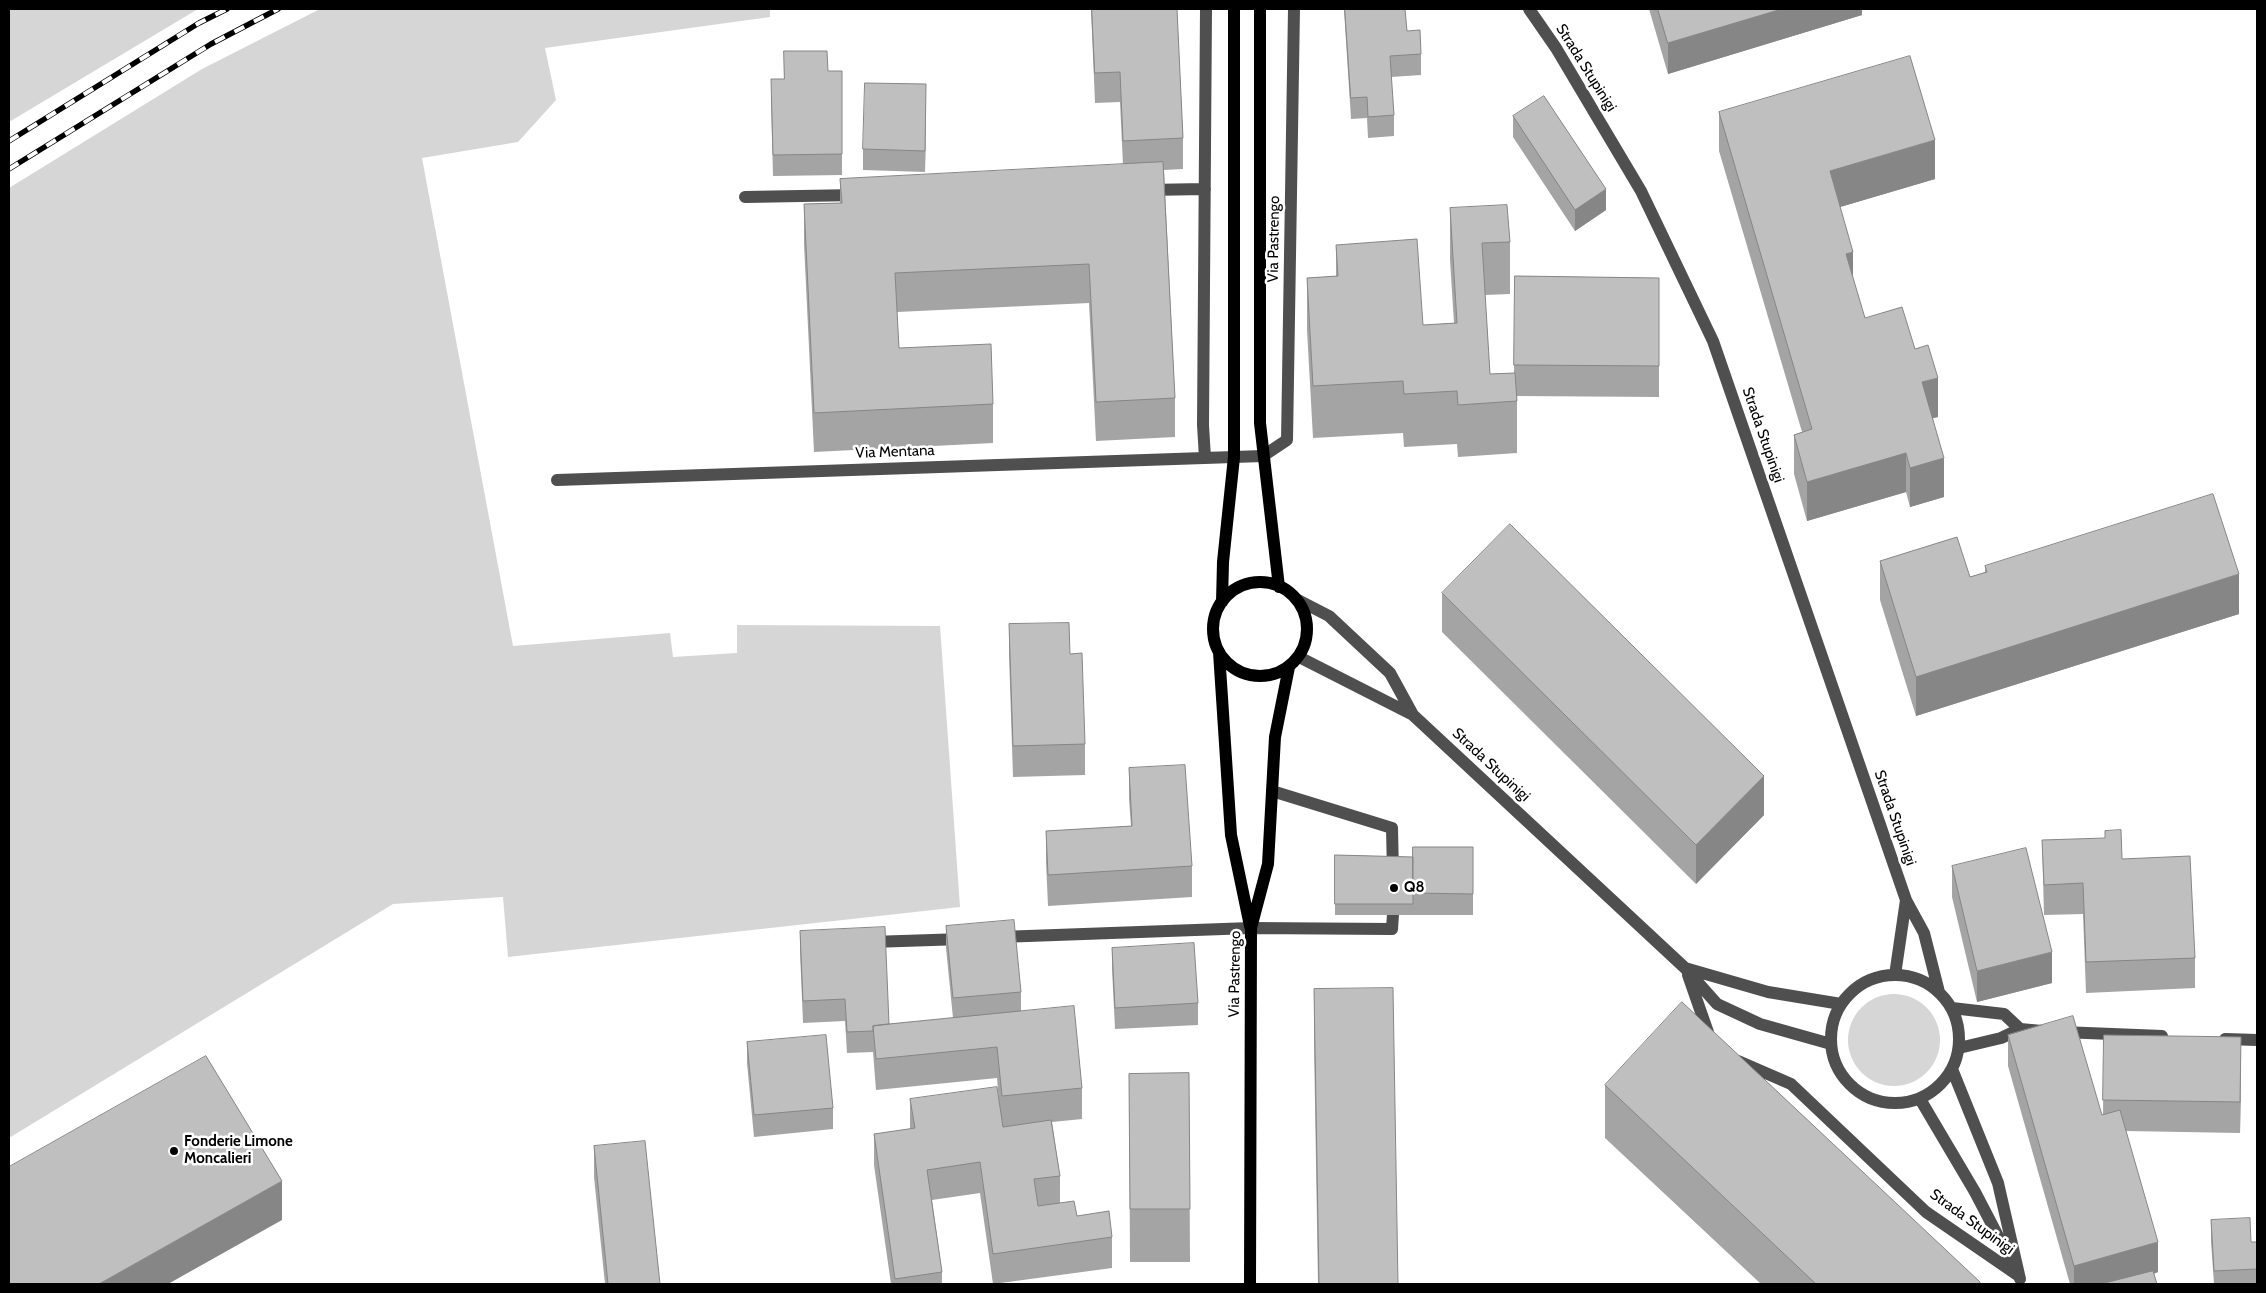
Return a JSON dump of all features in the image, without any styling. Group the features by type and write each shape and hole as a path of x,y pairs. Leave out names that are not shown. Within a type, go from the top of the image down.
{"main road":[{"path":"1222,602 1242,586 1254,583 1267,583 1279,587 1296,599 1307,621 1308,634 1299,657 1289,668 1274,675 1259,677 1243,673 1229,665 1215,643 1214,621 1222,602 1223,562 1234,457 1234,9"},
{"name":"Via Pastrengo","path":"1260,9 1260,423 1279,587"},
{"path":"1219,652 1230,835 1251,928"},
{"name":"Via Pastrengo","path":"1250,1284 1251,928 1268,864 1275,737 1289,668"}],"street":[{"path":"1205,458 1203,425 1206,9"},
{"name":"Via Pastrengo","path":"1263,456 1287,440 1294,9"},
{"name":"Strada Stupinigi","path":"1529,9 1556,48 1641,191 1713,340 1906,900 1924,933 1939,992"},
{"path":"1136,190 1205,189"},
{"path":"745,197 872,195"},
{"path":"1234,457 1263,456"},
{"name":"Via Mentana","path":"557,480 1234,457"},
{"path":"1296,599 1329,616 1390,673 1413,715"},
{"name":"Strada Stupinigi","path":"1299,657 1413,715 1685,968 1717,1004 1760,1024 1831,1044"},
{"path":"860,942 1251,928 1392,929 1394,888 1392,828 1272,791"},
{"name":"Strada Stupinigi","path":"1895,975 1906,900"},
{"name":"Strada Stupinigi","path":"1685,968 1768,992 1841,1004"},
{"name":"Strada Stupinigi","path":"1685,968 1714,1049"},
{"path":"1895,975 1923,981 1939,992 1952,1008 1959,1028 1959,1048 1952,1069 1939,1087 1920,1099 1901,1104 1881,1102 1862,1094 1847,1081 1836,1064 1831,1044 1835,1017 1841,1004 1851,992 1864,983 1879,977 1895,975"},
{"path":"1952,1008 2004,1014 2020,1029"},
{"path":"1959,1048 2001,1038 2020,1029 2171,1036"},
{"path":"2210,1038 2257,1040"},
{"name":"Strada Stupinigi","path":"1730,1057 1791,1084 1926,1212 2021,1280"},
{"name":"Strada Stupinigi","path":"1952,1069 1998,1183 2021,1280"},
{"name":"Strada Stupinigi","path":"1920,1099 1975,1192 2021,1280"}],"shaded area":[{"path":"9,9 198,9 9,122"},
{"path":"320,9 770,9 770,17 545,48 556,100 518,142 422,158 513,646 670,633 673,657 737,653 737,625 940,626 960,907 508,957 503,897 393,904 9,1138 9,188 202,69"},
{"path":"1894,994 1912,997 1927,1007 1937,1022 1940,1040 1937,1058 1927,1073 1912,1083 1894,1086 1876,1083 1861,1073 1851,1058 1848,1040 1851,1022 1861,1007 1876,997"}],"building":[{"path":"1092,9 1177,9 1183,138 1123,141 1120,72 1095,73"},
{"path":"1345,9 1405,9 1407,31 1420,30 1421,54 1390,56 1394,115 1368,117 1367,97 1351,98"},
{"path":"1658,9 1782,9 1668,43"},
{"path":"784,51 827,51 828,71 842,71 842,154 773,155 771,79 784,79"},
{"path":"1910,56 1935,140 1830,171 1853,252 1846,254 1865,318 1902,307 1915,349 1928,345 1938,378 1922,382 1944,458 1910,468 1906,453 1807,482 1794,435 1812,429 1719,112"},
{"path":"865,83 926,84 925,151 863,149"},
{"path":"1544,96 1606,189 1575,210 1513,116"},
{"path":"1163,162 1175,398 1096,402 1089,264 895,273 899,348 991,344 993,404 814,413 804,204 842,203 840,179"},
{"path":"1507,205 1510,242 1482,243 1490,374 1515,373 1517,401 1458,405 1457,391 1404,394 1403,381 1313,386 1307,278 1338,276 1336,245 1417,239 1423,325 1457,323 1450,208"},
{"path":"1515,276 1659,278 1659,366 1514,365"},
{"path":"2213,494 2239,574 1916,677 1880,561 1957,537 1970,577 1987,572 1985,566"},
{"path":"1510,524 1764,776 1696,845 1442,593"},
{"path":"1069,623 1070,654 1082,653 1085,744 1013,746 1009,624"},
{"path":"1185,765 1192,866 1048,875 1046,831 1132,826 1129,768"},
{"path":"2121,830 2122,859 2190,856 2195,958 2086,962 2083,883 2044,885 2042,840 2105,838 2105,831"},
{"path":"1413,847 1473,847 1473,894 1413,893"},
{"path":"2026,848 2052,952 1977,971 1952,866"},
{"path":"1335,855 1413,857 1413,904 1335,904"},
{"path":"1014,920 1021,992 953,998 946,926"},
{"path":"885,927 889,1024 873,1026 873,1031 847,1032 845,999 803,1001 800,931"},
{"path":"1194,943 1198,1003 1115,1008 1112,948"},
{"path":"1393,988 1398,1284 1319,1284 1314,989"},
{"path":"1682,1002 1980,1284 1816,1284 1605,1085"},
{"path":"1074,1006 1082,1088 1002,1096 997,1047 876,1059 873,1026"},
{"path":"2073,1016 2102,1115 2120,1110 2158,1242 2074,1266 2008,1035"},
{"path":"826,1035 833,1108 754,1115 747,1042"},
{"path":"2104,1035 2241,1037 2240,1102 2103,1100"},
{"name":"Fonderie Limone Moncalieri","path":"206,1056 282,1181 99,1284 9,1284 9,1167"},
{"path":"1189,1073 1190,1209 1130,1209 1129,1074"},
{"path":"997,1087 1003,1127 1051,1120 1060,1176 1034,1179 1038,1206 1074,1201 1077,1216 1109,1211 1112,1237 993,1254 980,1162 927,1170 942,1272 895,1279 874,1134 915,1128 910,1099"},
{"path":"645,1141 660,1284 608,1284 594,1146"},
{"path":"2250,1218 2251,1242 2257,1242 2257,1269 2214,1271 2211,1220"},
{"path":"2153,1271 2157,1284 2101,1284"}],"railway":[{"path":"9,141 199,23 227,9"},
{"path":"9,169 211,44 278,9"}],"place":[{"name":"Q8","path":"1394,888"},
{"name":"Fonderie Limone Moncalieri","path":"174,1151"}]}
